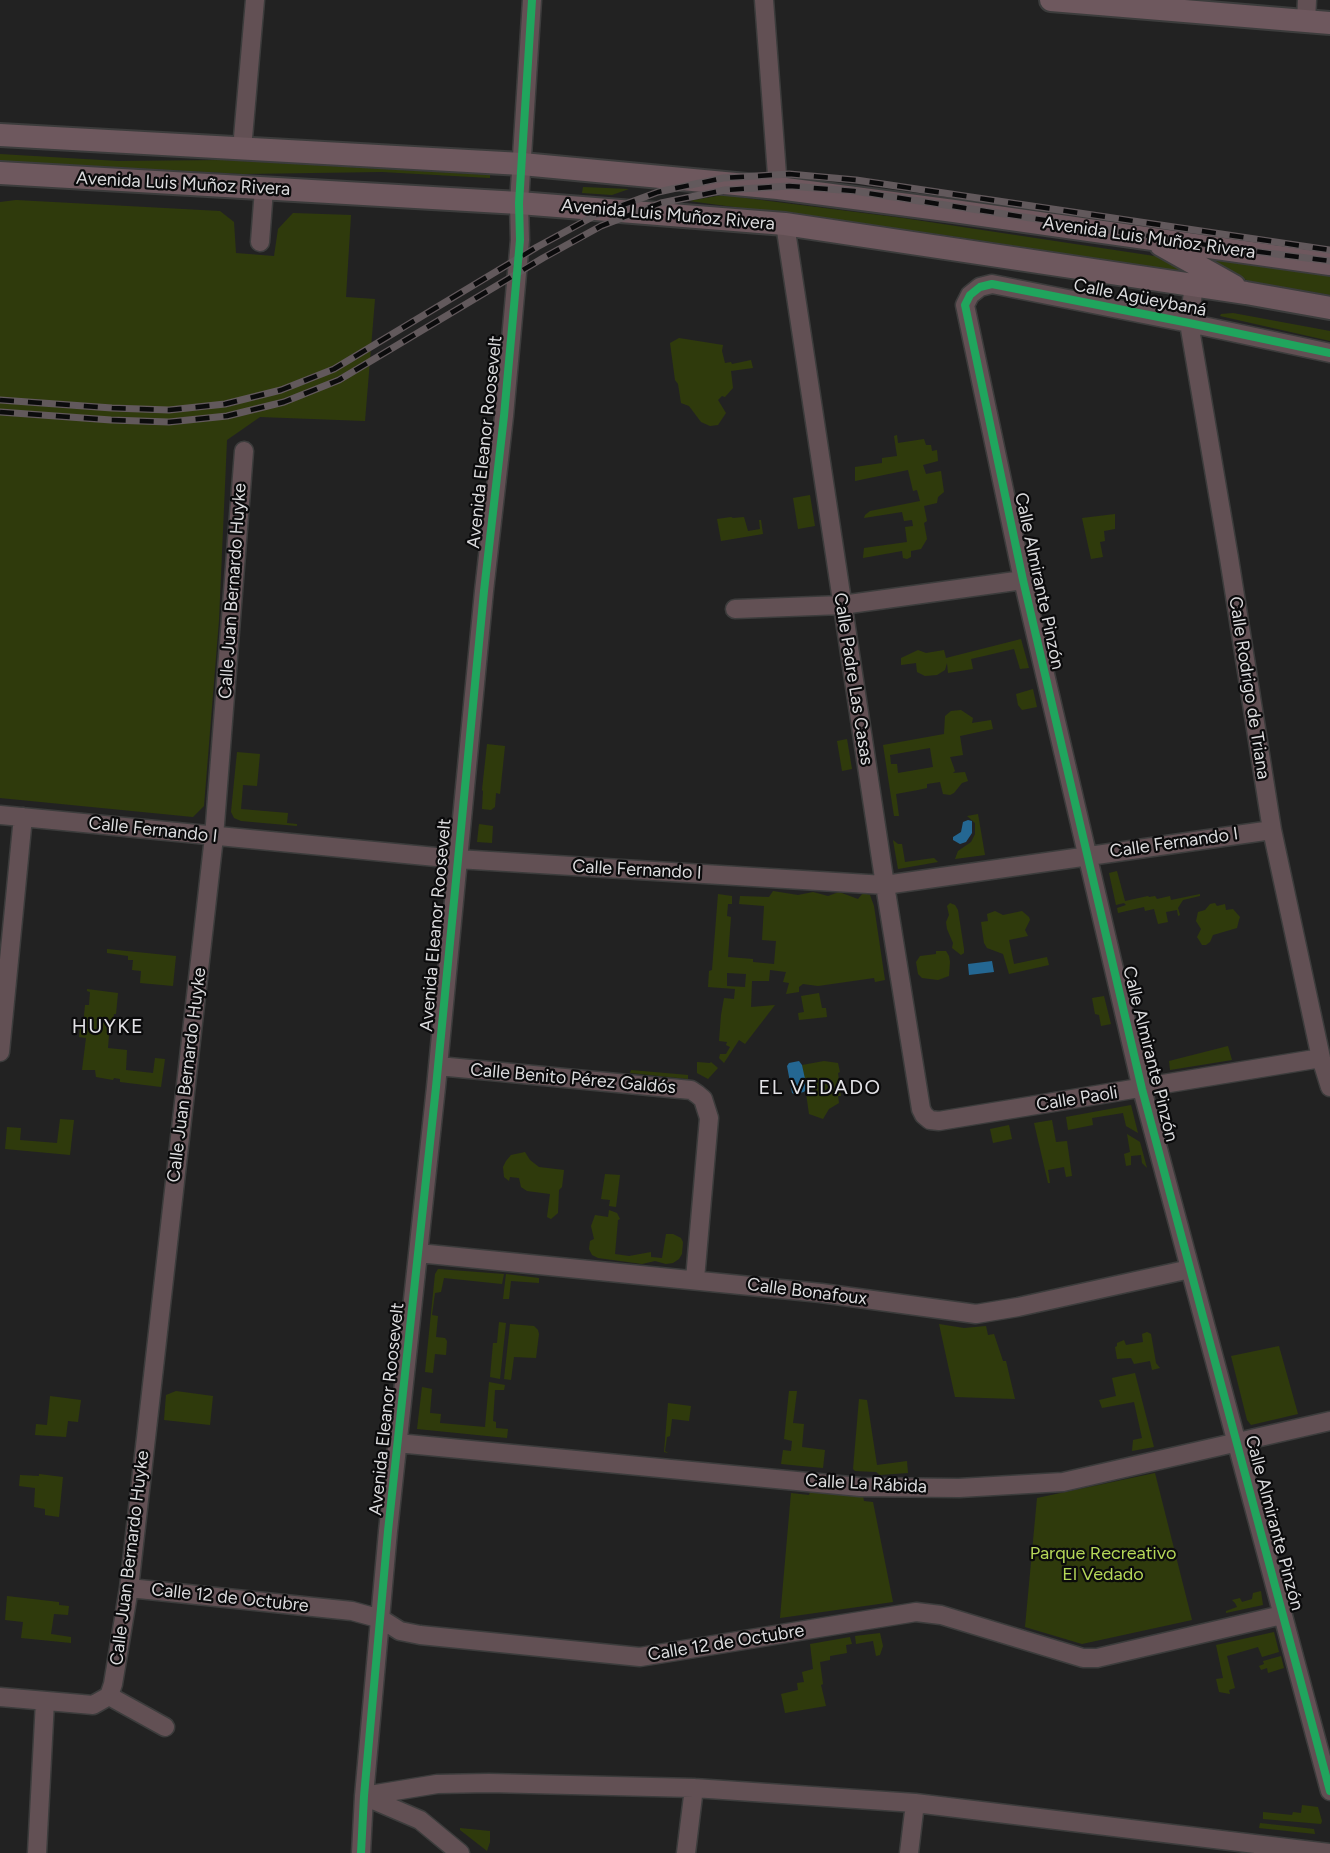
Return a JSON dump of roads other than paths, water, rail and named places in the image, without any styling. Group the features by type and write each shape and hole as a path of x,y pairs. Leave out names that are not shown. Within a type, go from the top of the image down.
{"main road":[{"path":"1052,0 1306,11 1330,23"},
{"name":"Avenida Luis Muñoz Rivera","path":"0,135 522,164 778,188 1330,264"},
{"name":"Avenida Luis Muñoz Rivera","path":"4,175 519,203 785,224 1246,293 1330,308"},
{"path":"1149,238 1246,293"}],"street":[{"path":"242,149 255,0"},
{"name":"Avenida Eleanor Roosevelt","path":"361,1853 364,1796 397,1443 504,416 520,240 519,203 532,0"},
{"path":"764,0 778,188"},
{"path":"260,242 264,189"},
{"name":"Calle Padre Las Casas","path":"785,224 921,1109 924,1116 930,1120 939,1121"},
{"name":"Calle Agüeybaná","path":"966,317 965,305 970,295 980,287 992,284 1189,322 1330,353"},
{"name":"Calle Rodrigo de Triana","path":"1194,285 1189,322 1272,830 1321,1058 1330,1087"},
{"name":"Calle Almirante Pinzón","path":"966,317 1023,580 1142,1089 1330,1791"},
{"name":"Calle Juan Bernardo Huyke","path":"109,1696 129,1587 214,837 244,451"},
{"path":"735,609 842,605 1023,580"},
{"name":"Calle Fernando I","path":"0,815 457,859 885,885 1272,830"},
{"path":"0,1052 23,817"},
{"name":"Calle Paoli","path":"939,1121 1321,1058"},
{"name":"Calle Benito Pérez Galdós","path":"438,1066 691,1090 697,1094 703,1099 709,1118 695,1280"},
{"name":"Calle Bonafoux","path":"418,1253 821,1293 976,1314 1190,1269"},
{"name":"Calle La Rábida","path":"397,1443 860,1487 959,1488 1063,1482 1330,1421"},
{"name":"Calle 12 de Octubre","path":"129,1587 352,1611 381,1619 400,1631 420,1635 640,1657 916,1612 941,1615 1083,1658 1096,1658 1282,1615"},
{"path":"0,1697 93,1705 109,1696 165,1727"},
{"path":"37,1853 45,1701"},
{"path":"364,1796 447,1784 694,1788 915,1803 1330,1853"},
{"path":"687,1853 694,1788"},
{"path":"364,1796 420,1820 460,1853"},
{"path":"909,1853 915,1803"}],"water":[{"path":"972,821 972,833 966,842 960,844 953,840 953,837 961,832 963,822"},
{"path":"992,961 994,972 969,975 968,964"},
{"path":"799,1061 807,1088 804,1092 794,1094 787,1066 789,1063"}],"railway":[{"path":"0,400 169,410 225,404 281,390 334,369 537,247 596,215 658,192 723,178 789,174 856,180 1330,250"},
{"path":"0,412 169,422 227,416 284,402 339,380 543,258 601,226 661,203 725,190 789,186 854,191 1214,246 1330,261"}],"district":[{"name":"HUYKE","path":"108,1027"},
{"name":"EL VEDADO","path":"820,1088"}],"park label":[{"name":"Parque Recreativo El Vedado","path":"1103,1564"}]}
